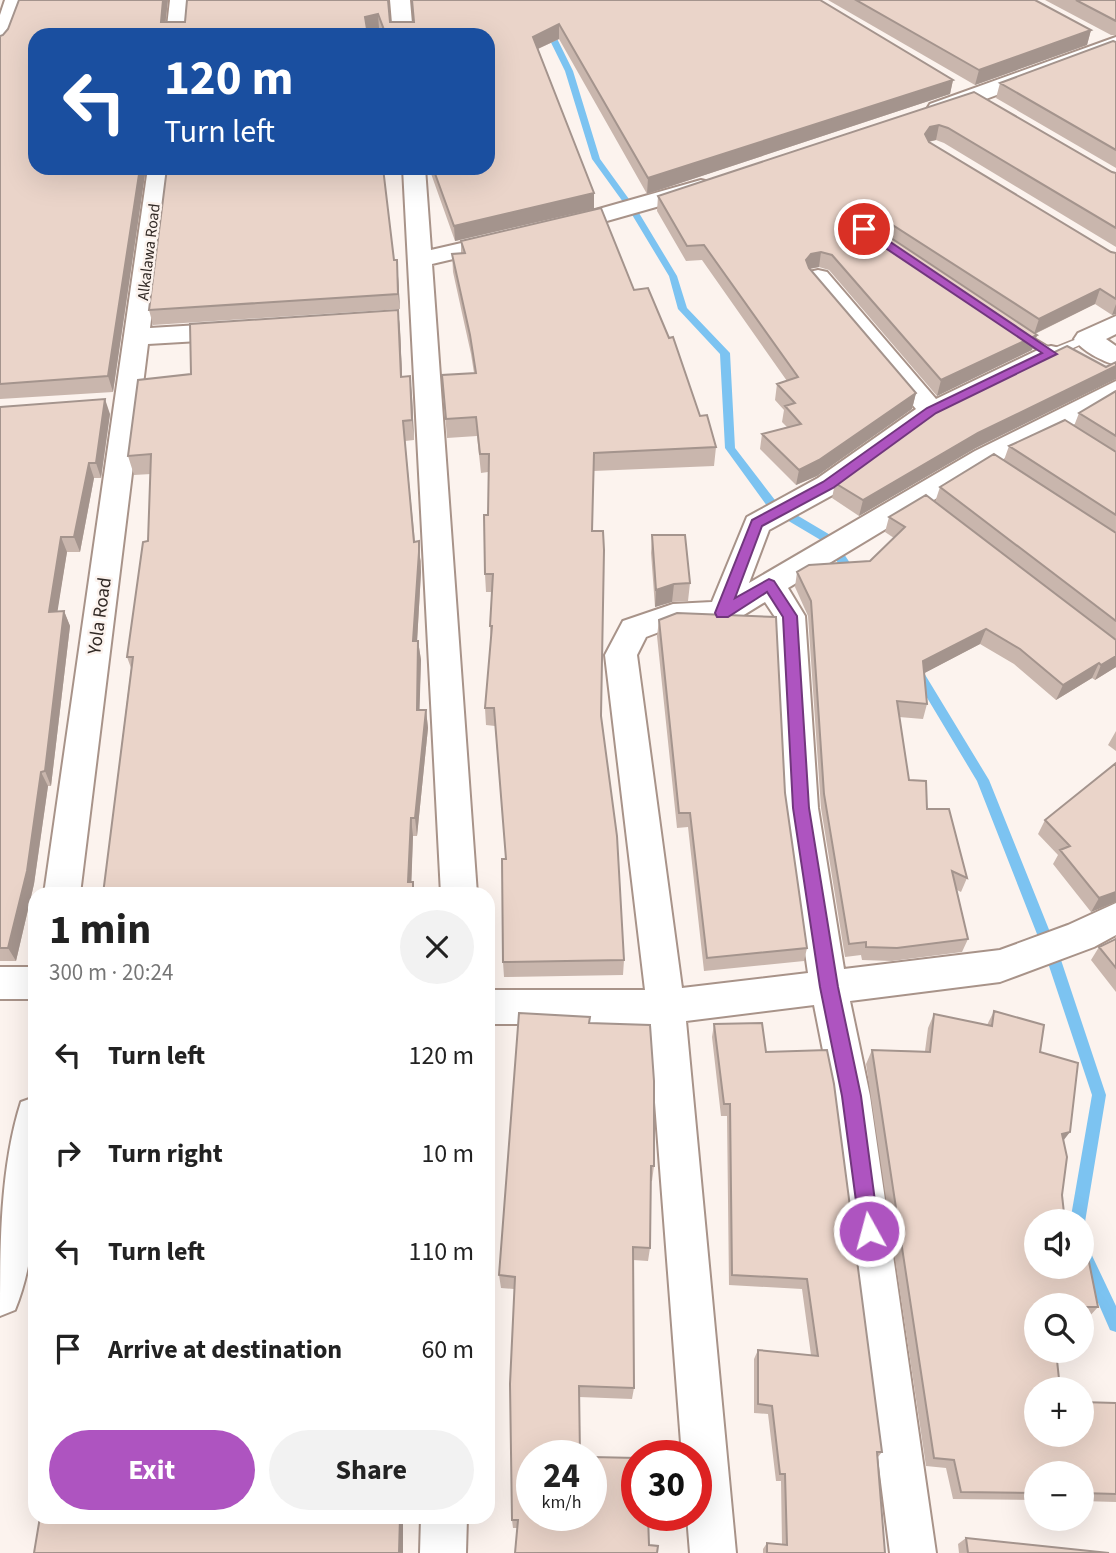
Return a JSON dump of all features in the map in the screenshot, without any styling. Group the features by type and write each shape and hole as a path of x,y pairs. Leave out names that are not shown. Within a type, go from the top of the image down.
{"street":[{"path":"0,43 15,0"},
{"path":"177,28 180,0"},
{"path":"400,0 402,28"},
{"path":"1085,32 1114,45"},
{"path":"922,115 1114,45"},
{"path":"951,83 999,111"},
{"name":"Alkalawa Road","path":"138,337 158,175"},
{"path":"415,175 421,258 411,319 458,887"},
{"path":"421,258 622,211 723,180"},
{"path":"818,277 932,411"},
{"path":"1087,339 1116,324"},
{"path":"138,337 261,329"},
{"name":"Yola Road","path":"63,887 116,402 138,337"},
{"path":"1087,339 1116,357"},
{"path":"723,613 757,524 828,485 932,411 1051,354"},
{"path":"713,1553 666,1007 621,654 634,629 673,615 723,613 804,563 924,501 991,461 1060,427 1116,389"},
{"path":"769,584 790,616 801,808 829,987 851,1096 913,1553"},
{"path":"495,1007 666,1007 1000,966 1081,936 1116,918"},
{"path":"0,983 28,983"},
{"path":"0,1296 28,1151"},
{"path":"443,1553 444,1524"}],"lane":[{"path":"1007,324 1051,354 1087,339"}],"building":[{"path":"19,0 163,0 161,22 185,22 187,0 388,0 390,22 414,22 412,0 820,0 953,80 648,178 559,24 533,37 594,193 454,226 436,175 495,175 495,28 383,28 378,14 365,17 367,28 28,28 28,175 139,175 108,376 0,384 0,36 8,29"},
{"path":"856,0 1035,0 1091,30 979,70"},
{"path":"1076,0 1116,0 1116,21"},
{"path":"1116,42 1116,150 1000,83"},
{"path":"974,92 1116,173 1116,228 948,128 939,125 930,127 925,134 929,142 1116,253 1116,299 1100,289 1039,319 866,208 858,213 861,218 1037,335 941,380 832,255 821,252 811,254 806,260 809,268 916,393 819,460 799,470 762,434 801,424 785,406 795,403 777,384 798,377 704,245 687,246 658,196"},
{"path":"166,175 384,175 394,260 397,260 398,294 149,310"},
{"path":"601,208 634,290 648,288 669,338 673,337 700,416 707,415 716,447 594,453 592,531 603,531 604,550 601,716 617,836 624,960 503,962 502,859 506,859 494,708 485,708 492,626 493,574 485,574 484,515 488,515 489,454 480,454 476,417 446,419 442,375 476,373 452,254 465,253 461,241"},
{"path":"398,310 401,377 410,376 412,420 403,421 414,542 419,541 413,641 418,641 417,710 426,710 415,818 411,818 408,882 413,882 413,887 104,887 133,657 127,657 143,542 148,541 151,454 128,456 138,380 191,374 190,324"},
{"path":"1067,346 1106,367 1116,362 1116,366 978,433 863,500 835,483 946,404"},
{"path":"1116,391 1116,436 1079,413"},
{"path":"105,399 96,463 89,463 74,537 61,537 49,612 64,611 45,771 41,772 27,871 8,948 0,948 0,407"},
{"path":"1065,420 1116,452 1116,515 1009,446"},
{"path":"994,454 1116,533 1116,621 940,487"},
{"path":"926,495 1116,640 1116,656 1063,685 1020,649 986,629 923,661 927,704 897,701 909,780 926,781 927,809 949,809 967,878 952,871 968,939 897,948 866,947 866,942 849,944 824,794 811,601 797,572 809,565 870,561 905,527 889,517"},
{"path":"652,535 685,535 690,583 674,584 656,590"},
{"path":"677,613 776,617 785,793 807,948 707,958 690,813 679,813 659,620"},
{"path":"1116,763 1116,892 1099,898 1060,850 1070,846 1045,820"},
{"path":"1116,939 1116,968 1099,947"},
{"path":"994,1011 1044,1025 1040,1052 1078,1063 1070,1132 1062,1134 1067,1157 1062,1195 1064,1209 1024,1209 1024,1279 1092,1279 1098,1307 1094,1307 1094,1293 1024,1293 1024,1363 1057,1363 1059,1377 1024,1377 1024,1447 1094,1447 1094,1402 1116,1403 1116,1494 1094,1493 1094,1461 1024,1461 1024,1493 961,1492 954,1460 934,1458 872,1050 930,1052 934,1014 992,1026"},
{"path":"519,1013 590,1017 589,1023 650,1025 654,1081 654,1166 651,1166 650,1248 633,1247 634,1388 579,1386 580,1440 516,1440 516,1520 512,1520 510,1384 515,1277 499,1275"},
{"path":"762,1023 766,1052 827,1050 834,1084 882,1452 877,1452 885,1553 767,1553 767,1543 787,1545 785,1474 780,1474 772,1406 758,1404 758,1350 818,1356 807,1279 732,1275 730,1104 724,1104 714,1024"},
{"path":"607,1457 621,1458 621,1531 649,1531 649,1545 658,1546 657,1553 515,1553 517,1531 607,1531"},
{"path":"39,1524 400,1524 399,1553 34,1553"},
{"path":"966,1538 1109,1553 968,1553"}],"waterway":[{"path":"534,0 569,71 596,159 635,213 673,276 683,309 725,353 730,448 774,507 828,539 852,575"},
{"path":"917,671 983,780 1053,957 1099,1095 1079,1209"},
{"path":"1094,1276 1116,1324"}],"route":[{"path":"864,229 1051,354 932,411 828,485 757,524 723,613 769,584 790,616 801,808 829,987 851,1096 869,1231"}]}
